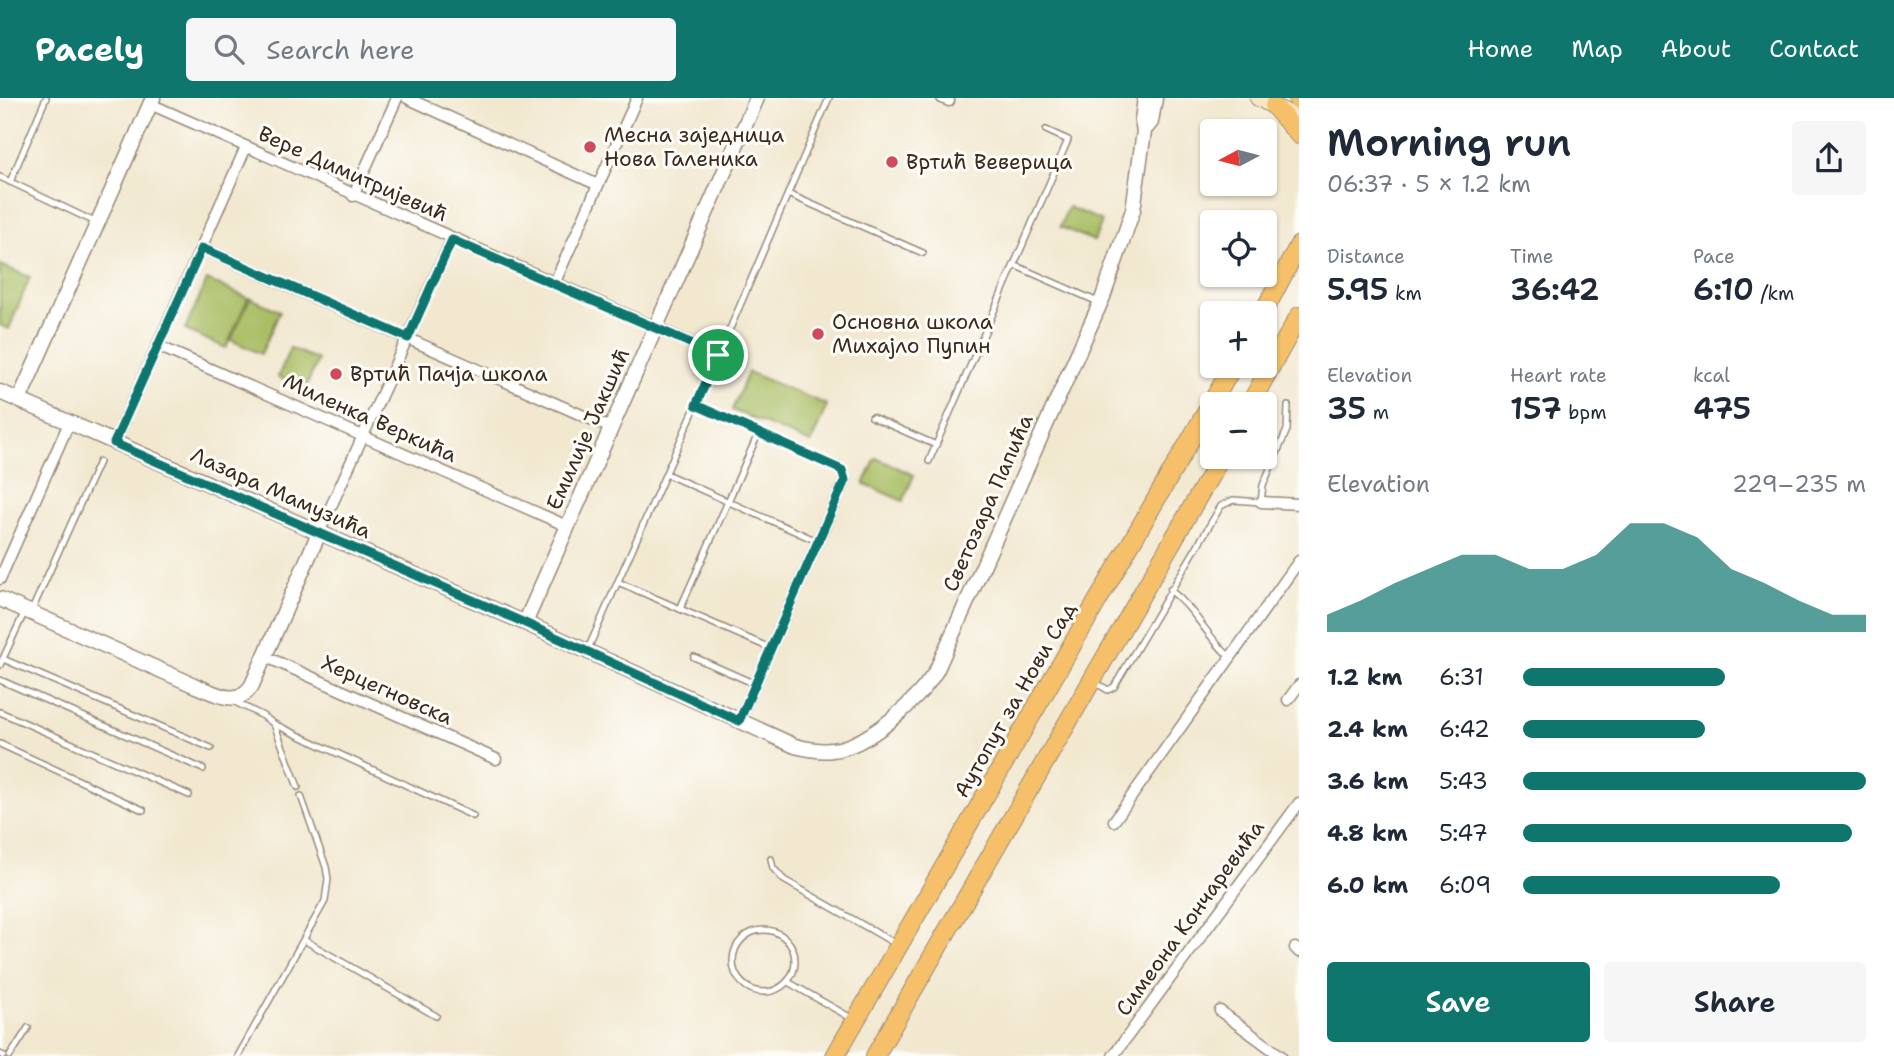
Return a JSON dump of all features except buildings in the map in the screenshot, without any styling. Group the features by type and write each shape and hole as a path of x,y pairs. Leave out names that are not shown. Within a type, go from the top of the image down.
{"main road":[{"path":"1258,98 1299,119"},
{"path":"1274,106 1299,135"},
{"path":"1269,301 1299,245"},
{"path":"1257,392 1299,316"},
{"name":"Аутопут за Нови Сад","path":"835,1056 1226,378"},
{"path":"874,1056 1214,469"}],"street":[{"path":"353,195 397,98"},
{"path":"407,98 598,185"},
{"path":"554,284 636,98"},
{"name":"Емилије Јакшић","path":"525,623 757,98"},
{"name":"Светозара Папића","path":"525,623 794,746 817,750 841,749 859,742 880,728 933,678 1100,303 1132,217 1144,131 1144,98"},
{"name":"Светозара Папића","path":"1144,131 1151,122 1155,98"},
{"path":"19,400 151,101"},
{"name":"Вере Димитријевић","path":"151,101 452,240 718,355"},
{"path":"114,443 246,147"},
{"path":"0,599 229,699 241,697 247,692 264,656 452,240"},
{"path":"202,248 611,428"},
{"name":"Миленка Веркића","path":"158,346 567,526"},
{"name":"Лазара Мамузића","path":"0,392 525,623"},
{"path":"0,579 69,423"},
{"path":"739,721 845,480"},
{"path":"1261,502 1299,505"},
{"path":"1114,821 1299,561"},
{"name":"Херцегновска","path":"264,656 496,759"},
{"path":"1288,700 1299,685"},
{"name":"Симеона Кончаревића","path":"1113,1056 1299,803"},
{"path":"1220,1011 1280,1056"}],"lane":[{"path":"10,182 46,98"},
{"path":"587,652 828,98"},
{"path":"929,461 1068,140 1046,130"},
{"path":"0,177 97,223"},
{"path":"788,194 923,253"},
{"path":"1014,265 1100,303"},
{"path":"696,405 838,466 845,480"},
{"path":"1091,681 1108,691 1114,687 1221,506 1241,499 1261,502 1262,485 1287,430 1288,406"},
{"path":"872,416 936,445"},
{"path":"680,609 759,432"},
{"path":"99,462 28,612 1,662 211,748"},
{"path":"666,474 818,541"},
{"path":"618,582 770,648"},
{"path":"1170,590 1186,604 1230,657"},
{"path":"694,657 755,684"},
{"path":"0,680 203,769"},
{"path":"229,699 274,724 473,816"},
{"path":"0,712 190,795"},
{"path":"274,724 298,787"},
{"path":"0,744 144,810"},
{"path":"238,1056 326,901 326,867 301,796"},
{"path":"771,859 774,868 784,880 899,946"},
{"path":"766,929 780,933 790,943 796,956 795,970 788,982 776,990 762,992 749,989 738,979 733,966 734,952 741,939 752,931 766,929"},
{"path":"304,940 436,1016"},
{"path":"788,982 856,1021"},
{"path":"10,1056 28,1028"}],"green space":[{"path":"1068,207 1102,221 1094,241 1060,227"},
{"path":"0,265 30,277 9,329 0,325"},
{"path":"207,280 248,298 226,348 185,330"},
{"path":"250,298 280,311 261,354 231,340"},
{"path":"290,348 318,360 305,389 278,377"},
{"path":"748,372 827,405 811,443 732,410"},
{"path":"876,458 914,475 903,501 864,484"}],"place":[{"name":"Месна заједница Нова Галеника","path":"590,147"},
{"name":"Вртић Веверица","path":"892,162"},
{"name":"Основна школа Михајло Пупин","path":"818,334"},
{"name":"Вртић Пачја школа","path":"336,374"}],"route":[{"path":"452,240 718,355 696,405 838,466 845,480 739,721 525,623 114,443 202,248 408,338 452,240"}]}
